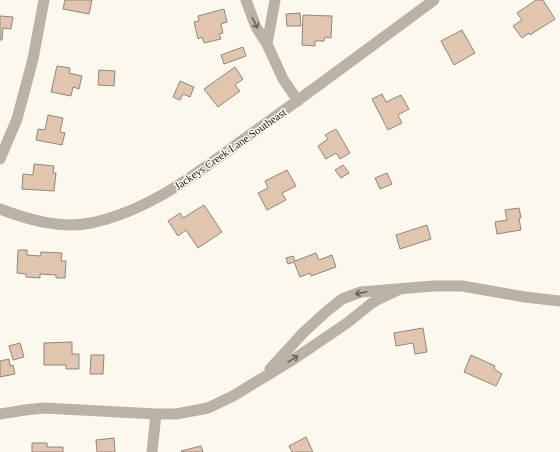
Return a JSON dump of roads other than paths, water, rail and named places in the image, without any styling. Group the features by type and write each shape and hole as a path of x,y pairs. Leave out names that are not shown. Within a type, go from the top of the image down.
{"street":[{"path":"0,158 17,119 33,59 44,0"},
{"path":"246,0 256,27 267,44 283,79 298,101"},
{"path":"267,44 275,0"},
{"name":"Jackeys Creek Lane Southeast","path":"0,209 40,221 69,225 91,223 120,215 149,202 182,183 298,101 434,0"},
{"path":"260,380 309,327 326,311 342,299 361,292 433,286 462,286 525,297 560,301"},
{"path":"0,414 44,408 156,414 183,413 208,408 233,396 260,380 318,343 376,300 400,289"},
{"path":"152,452 156,414"}]}
